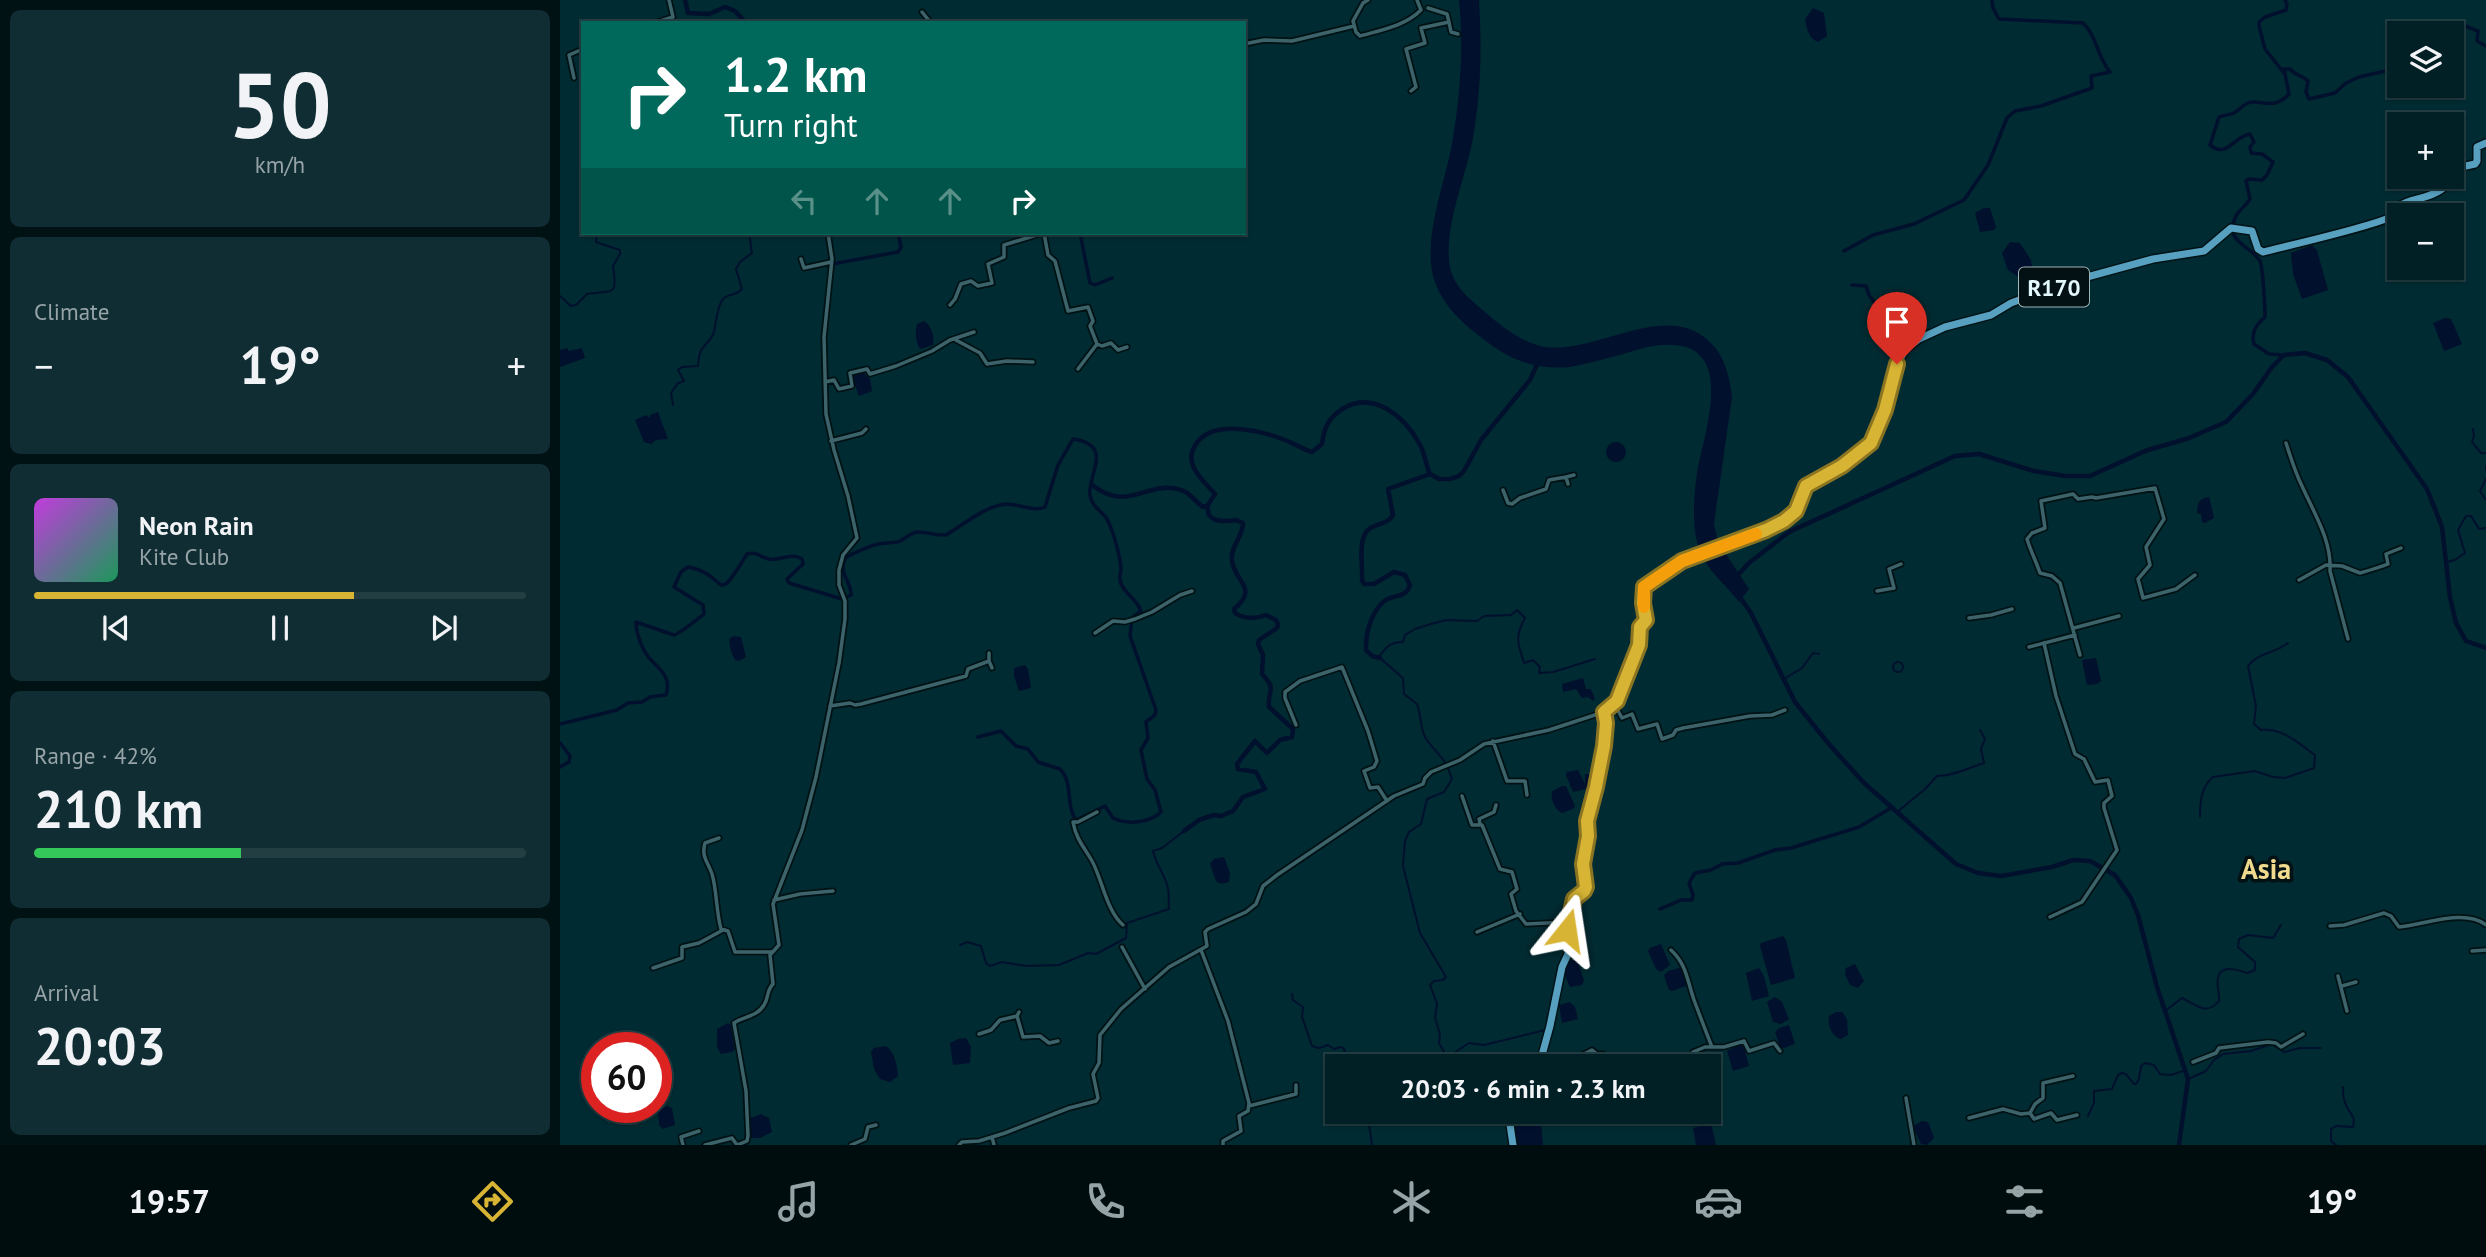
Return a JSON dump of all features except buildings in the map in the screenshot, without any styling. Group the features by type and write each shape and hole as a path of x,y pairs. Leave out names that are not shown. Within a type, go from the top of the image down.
{"main road":[{"path":"2464,166 2475,164 2477,147 2486,143"},
{"name":"R170","path":"1615,705 1639,645 1640,627 1646,620 1644,587 1682,561 1766,530 1796,511 1806,486 1842,466 1871,443 1885,410 1897,364 1906,349 1919,339 1945,327 1991,315 2011,303 2065,283 2153,258 2178,257 2204,251 2231,228 2252,231 2256,246 2263,252 2374,223 2393,216 2399,206 2442,189"},
{"path":"1542,1054 1562,967 1568,954 1568,922 1574,899 1586,887 1583,864 1588,836 1587,821 1604,746 1604,712 1615,705"},
{"path":"1510,1124 1513,1145"}],"street":[{"path":"662,21 673,18 668,0"},
{"path":"1368,0 1353,18 1360,36 1393,28 1420,12 1417,0"},
{"path":"1429,8 1447,14 1451,32 1458,34"},
{"path":"922,12 929,21"},
{"path":"1411,91 1416,87 1406,49 1424,43 1421,28 1448,22"},
{"path":"1246,44 1264,40 1284,42 1354,26"},
{"path":"573,78 569,55 581,50"},
{"path":"705,1145 732,1138 737,1145 747,1141 746,1091 734,1023 754,1015 766,1004 767,991 773,984 770,958 779,945 774,900 810,803 842,645 845,599 839,585 839,570 843,556 857,540 857,531 825,414 824,337 831,262 828,235"},
{"path":"950,305 961,284 971,281 978,286 992,283 988,264 1004,257 1004,245 1036,235"},
{"path":"1044,235 1049,256 1055,261 1068,311 1088,307 1093,321 1090,326 1097,344"},
{"path":"801,259 804,268 831,262"},
{"path":"825,382 834,380 839,389 850,388 850,373 867,369 870,374 886,370 974,332"},
{"path":"954,339 980,353 987,364 1007,361 1033,362"},
{"path":"1097,344 1102,346 1111,343 1118,349 1127,347"},
{"path":"1078,369 1097,344"},
{"path":"831,441 862,433 866,429"},
{"path":"2286,443 2318,519 2348,639"},
{"path":"1503,490 1510,504 1546,489 1549,480 1574,475"},
{"path":"1566,477 1568,484"},
{"path":"2080,655 2060,583 2052,576 2040,573 2033,562 2027,539 2032,533 2045,528 2040,502 2073,494 2078,499 2095,498 2155,488 2164,519 2146,547 2150,565 2138,579 2143,598 2176,589 2195,575"},
{"path":"2299,580 2305,579 2320,567 2330,565 2363,572 2386,565 2386,554 2401,548"},
{"path":"1877,591 1894,588 1889,569 1901,564"},
{"path":"1095,633 1113,621 1135,620 1192,591"},
{"path":"1969,618 2011,609"},
{"path":"2073,628 2119,616"},
{"path":"2029,647 2075,635"},
{"path":"2044,643 2056,696 2075,754 2084,759 2095,782 2106,779 2110,787 2112,796 2104,803 2104,808 2118,850 2082,902 2050,917"},
{"path":"989,653 992,668"},
{"path":"830,706 850,703 855,705 967,676 968,669 989,661"},
{"path":"1296,725 1284,698 1285,692 1300,681 1342,667 1377,760 1374,767 1364,771 1366,777 1370,788 1378,787 1387,801"},
{"path":"1615,705 1622,718 1632,713 1638,729 1657,724 1662,739 1683,728 1750,716 1772,715 1786,709"},
{"path":"959,1145 962,1142 992,1137 1069,1108 1096,1101 1098,1098 1093,1074 1099,1063 1100,1035 1121,1009 1169,967 1207,946 1205,932 1208,929 1246,912 1256,904 1263,886 1394,796 1423,784 1431,772 1460,760 1493,741 1549,730 1604,712"},
{"path":"1493,741 1507,781 1525,781 1527,794"},
{"path":"1462,796 1472,825 1480,824"},
{"path":"1496,805 1494,812 1479,819 1500,869 1512,872 1517,888 1511,894 1516,911 1528,922 1568,922"},
{"path":"1097,812 1073,822 1074,829 1079,844 1092,861 1114,916 1123,925"},
{"path":"719,838 705,843 704,846 706,865 712,872 716,912 723,930"},
{"path":"774,900 833,891"},
{"path":"2329,926 2344,925 2385,913 2391,916 2399,927 2467,918 2486,925"},
{"path":"1477,932 1520,914"},
{"path":"653,968 682,958 682,947 699,943 723,930 729,931 735,952 772,952"},
{"path":"1122,947 1145,989"},
{"path":"1201,950 1228,1021 1249,1106 1248,1111 1239,1116 1239,1133 1227,1137 1223,1145"},
{"path":"1671,950 1684,964 1688,973 1693,998 1712,1047"},
{"path":"2472,951 2486,950"},
{"path":"2339,976 2347,1011"},
{"path":"2342,986 2357,982"},
{"path":"979,1034 990,1030 1000,1020 1018,1014 1023,1037 1040,1036 1047,1042 1058,1041"},
{"path":"2193,1062 2216,1054 2219,1048 2268,1042 2281,1047 2303,1034"},
{"path":"1693,1054 1705,1047 1724,1047 1744,1041 1749,1051 1774,1043 1780,1051"},
{"path":"2030,1113 2035,1104 2043,1098 2043,1083 2073,1076"},
{"path":"1249,1106 1296,1094 1296,1085"},
{"path":"1906,1098 1914,1145"},
{"path":"1969,1118 2003,1109 2021,1114 2030,1113"},
{"path":"2030,1113 2034,1119 2051,1113 2057,1120 2077,1115"},
{"path":"851,1145 868,1137 868,1127 876,1125"},
{"path":"683,1145 681,1137 699,1131"},
{"path":"992,1137 994,1145"}],"water":[{"path":"1459,0 1479,0 1480,69 1473,138 1452,220 1449,253 1452,275 1464,293 1491,317 1513,334 1537,345 1565,347 1627,332 1667,326 1686,328 1711,343 1721,356 1732,397 1714,524 1718,542 1749,589 1739,602 1704,560 1695,534 1696,481 1711,398 1710,378 1705,362 1693,350 1674,345 1658,345 1570,367 1525,363 1495,348 1469,328 1441,296 1433,276 1431,245 1457,112 1461,56"},
{"path":"1813,8 1824,13 1827,36 1818,42 1810,36 1805,19"},
{"path":"1990,208 1996,227 1994,230 1980,232 1975,213"},
{"path":"2010,242 2020,243 2031,260 2032,268 2017,276 2008,270 2002,253"},
{"path":"2312,245 2317,250 2328,290 2302,299 2293,274 2291,253"},
{"path":"2445,318 2451,319 2462,344 2444,351 2433,323"},
{"path":"924,321 933,335 933,345 920,349 916,340 916,327"},
{"path":"567,348 569,351 582,348 585,358 560,367 560,350"},
{"path":"863,372 870,379 872,391 859,396 852,377 853,374"},
{"path":"658,412 668,439 656,440 651,444 644,442 635,420 646,415 650,418 650,415"},
{"path":"1612,442 1620,442 1626,452 1620,462 1612,462 1606,456 1606,448"},
{"path":"2209,497 2214,518 2205,523 2202,522 2201,514 2197,513 2199,502"},
{"path":"741,637 746,657 739,661 735,660 730,646 730,638"},
{"path":"2096,658 2101,681 2087,685 2082,660"},
{"path":"1025,665 1031,688 1019,691 1014,668"},
{"path":"1583,678 1586,689 1591,689 1595,699 1593,701 1588,697 1582,698 1576,689 1563,692 1562,684"},
{"path":"1578,770 1585,784 1585,774 1595,774 1594,787 1573,792 1566,775 1567,772"},
{"path":"1566,786 1575,806 1563,813 1552,801 1552,791"},
{"path":"1224,857 1230,873 1229,882 1221,884 1216,881 1210,864 1214,859"},
{"path":"1783,936 1795,978 1771,985 1760,946 1761,943"},
{"path":"1661,944 1670,965 1661,972 1656,969 1648,951"},
{"path":"1577,960 1584,980 1582,985 1570,987 1562,969 1564,963"},
{"path":"1855,964 1864,981 1858,988 1850,985 1845,974 1846,968"},
{"path":"1683,967 1689,985 1669,990 1664,975 1668,971"},
{"path":"1759,968 1769,996 1752,1001 1746,973"},
{"path":"1775,997 1782,1002 1789,1019 1781,1024 1773,1022 1767,1002"},
{"path":"1570,1002 1575,1007 1578,1019 1562,1023 1559,1005"},
{"path":"1842,1012 1847,1019 1848,1035 1841,1039 1833,1033 1829,1023 1829,1016"},
{"path":"728,1023 731,1025 735,1049 721,1054 717,1047 717,1029"},
{"path":"1789,1025 1795,1044 1781,1049 1775,1032"},
{"path":"966,1038 971,1047 970,1063 953,1065 950,1043"},
{"path":"1743,1043 1749,1066 1733,1071 1727,1051"},
{"path":"886,1046 893,1056 898,1072 898,1076 890,1082 880,1079 874,1069 871,1052 874,1048"},
{"path":"672,1108 675,1125 663,1129 659,1125 672,1123"},
{"path":"761,1114 769,1118 772,1132 760,1138 751,1138 748,1119"},
{"path":"1922,1121 1928,1122 1934,1138 1927,1145 1921,1144 1913,1126"},
{"path":"1512,1124 1541,1124 1543,1145 1514,1145"},
{"path":"1707,1124 1712,1127 1716,1145 1696,1145 1693,1128"}],"waterway":[{"path":"685,0 688,13 709,14 725,7 735,11 744,21"},
{"path":"1844,251 1873,235 1914,224 1964,200 1988,165 2007,118 2015,111 2041,106 2092,88 2091,76 2110,72 2083,23 1999,19 1992,0"},
{"path":"2284,73 2265,49 2259,22 2265,17 2286,10 2285,0"},
{"path":"2464,27 2478,31 2477,41 2486,46"},
{"path":"2284,355 2269,354 2254,344 2255,329 2265,317 2261,265 2233,232 2236,216 2250,199 2246,181 2262,180 2273,162 2262,154 2251,153 2250,147 2254,142 2250,134 2221,150 2210,145 2219,117 2234,113 2248,103 2272,103 2283,99 2289,94 2284,69 2290,69 2308,81 2306,92 2309,99 2335,93 2346,83 2359,77 2387,71"},
{"path":"560,296 571,306 576,305 587,294 608,292 614,287 613,266 620,250 596,242 597,235"},
{"path":"673,405 671,393 678,383 684,381 678,370 682,367 698,366 700,353 714,332 721,302 725,297 742,289 736,269 740,262 752,253 749,235"},
{"path":"832,264 898,252 901,247 898,235"},
{"path":"1080,235 1090,283 1095,285 1112,278"},
{"path":"1852,285 1866,286 1879,309 1894,311 1901,331"},
{"path":"1736,577 1749,563 1789,532 1955,456 1979,454 2034,471 2065,476 2090,476 2145,451 2189,438 2226,422 2284,355 2305,353 2327,360 2348,377 2427,489 2442,527 2450,597 2456,623 2466,641 2486,648"},
{"path":"1092,485 1117,496 1158,489 1181,490 1203,507 1208,505 1215,494 1200,477 1191,458 1196,444 1204,436 1228,429 1256,431 1312,452 1322,444 1324,432 1335,415 1344,408 1366,403 1377,404 1397,416 1413,433 1423,450 1430,474 1439,479 1450,479 1464,471 1481,440 1530,380 1538,362"},
{"path":"2473,429 2472,442 2481,453 2486,453"},
{"path":"560,724 617,710 628,703 666,695 665,676 643,649 636,622 674,635 704,614 703,605 674,587 681,572 688,567 701,571 724,585 747,554 754,553 773,559 798,557 803,564 787,579 789,583 842,599 851,595 843,569 847,557 881,543 900,541 916,532 946,535 979,514 1000,505 1012,504 1035,509 1045,507 1058,465 1073,439 1086,442 1093,447 1096,454 1090,487 1091,499 1106,518 1112,532 1118,551 1121,584 1141,611 1132,618 1130,636 1156,710 1155,715 1146,722 1148,738 1141,750 1147,779 1155,790 1161,812 1145,821 1125,822 1113,818 1105,806 1076,820 1067,781 1060,769 1038,762 1028,749 1016,746 1001,731 978,737"},
{"path":"1380,658 1372,656 1366,650 1372,618 1383,602 1402,595 1410,585 1405,575 1394,572 1374,584 1364,584 1361,561 1363,539 1369,529 1388,521 1393,515 1388,489 1430,474"},
{"path":"2486,479 2480,491 2486,500"},
{"path":"1184,831 1199,820 1233,811 1243,797 1265,789 1256,772 1238,769 1237,764 1255,741 1267,753 1280,740 1292,737 1293,729 1269,707 1271,687 1262,674 1263,655 1259,640 1277,628 1278,624 1266,615 1246,617 1235,613 1234,609 1245,595 1244,585 1232,560 1243,523 1212,518 1208,505"},
{"path":"2446,562 2465,553 2458,530 2466,516 2471,516 2479,529 2486,528"},
{"path":"1739,596 1751,613 1795,702 1828,743 1864,783 1956,864 1978,873 2001,876 2052,867 2073,860 2090,861 2115,875 2131,898 2138,915 2157,987 2188,1079 2179,1145"},
{"path":"1379,657 1389,646 1403,642 1405,635 1415,629 1446,620 1477,621 1484,616 1511,615 1517,610 1525,618 1518,640 1524,663 1533,660 1540,667 1539,673 1553,672 1595,659"},
{"path":"2200,817 2204,790 2213,777 2255,771 2285,778 2314,768 2315,755 2290,737 2276,731 2261,730 2254,724 2256,706 2248,666 2256,658 2288,643"},
{"path":"1784,679 1802,668 1813,653 1819,654"},
{"path":"1380,658 1403,678 1404,694 1417,704 1425,737 1443,760 1452,779 1444,792 1427,799 1421,824 1409,832 1405,841 1403,866 1420,933 1446,977 1430,985 1437,1004 1435,1018 1440,1034 1439,1043 1445,1054"},
{"path":"1898,662 1903,667 1898,672 1893,667 1898,662"},
{"path":"1896,813 1937,776 1984,763 1981,749 1985,739 1980,730"},
{"path":"560,743 570,756 569,762 560,767"},
{"path":"1660,909 1681,900 1692,900 1689,883 1695,873 1859,827 1891,808"},
{"path":"960,945 967,942 981,946 986,963 990,966 1002,962 1026,966 1059,965 1088,953 1096,954 1126,938 1127,923 1169,909 1168,888 1153,851 1162,848 1184,831"},
{"path":"2165,1011 2182,998 2201,1008 2215,1005 2219,1001 2218,981 2222,971 2230,969 2247,973 2255,970 2255,962 2238,947 2239,939 2248,935 2273,938 2281,925"},
{"path":"1292,994 1293,1000 1303,1007 1302,1017 1312,1046 1319,1048 1328,1045 1334,1049 1341,1047 1345,1054"},
{"path":"1452,1054 1469,1043 1484,1045 1545,1030"},
{"path":"2188,1079 2206,1071 2214,1060 2223,1054 2251,1051 2272,1044 2284,1052 2300,1048 2321,1048"},
{"path":"2088,1116 2094,1103 2094,1091 2112,1089 2118,1075 2122,1073 2136,1084 2141,1066 2145,1063 2154,1065 2160,1074 2171,1075 2186,1070"},
{"path":"2336,1145 2331,1141 2331,1129 2336,1126 2353,1127 2354,1123 2344,1100 2343,1087"},
{"path":"1369,1124 1372,1145"}],"slow traffic":[{"path":"1644,607 1644,587 1682,561 1756,534"}],"district":[{"name":"Asia","path":"2266,868"}],"route":[{"path":"1567,930 1572,903 1586,887 1583,864 1587,849 1587,821 1604,746 1604,712 1615,705 1639,645 1640,627 1647,616 1642,590 1682,561 1776,526 1792,516 1799,506 1806,486 1842,466 1871,443 1885,410 1897,364"}]}
